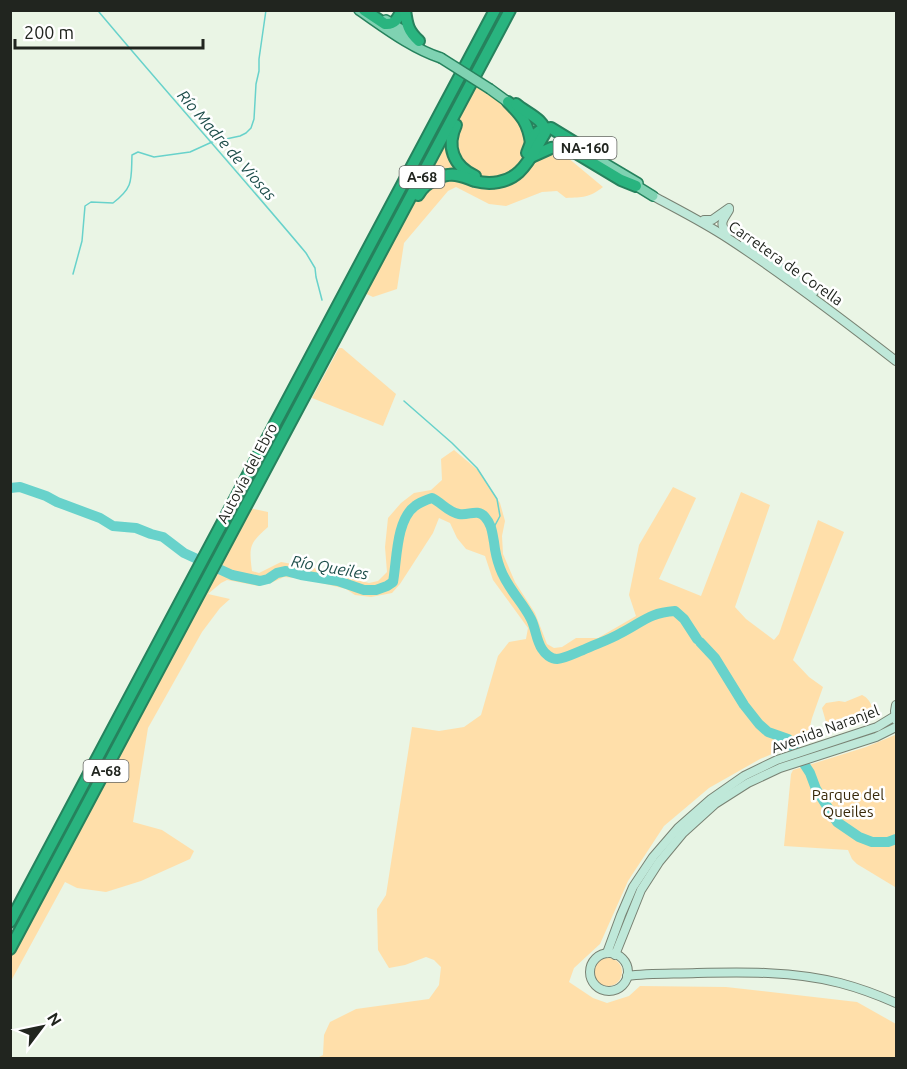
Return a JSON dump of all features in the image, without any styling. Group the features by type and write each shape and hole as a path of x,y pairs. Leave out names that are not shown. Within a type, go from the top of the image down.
{"highway":[{"path":"364,10 385,24 395,22 404,10"},
{"path":"404,10 407,25 419,41"},
{"path":"389,212 415,151 484,19 486,10"},
{"name":"Autovía del Ebro","path":"10,922 495,10"},
{"name":"Autovía del Ebro","path":"10,950 510,10"},
{"path":"515,10 452,134 452,148 458,163 469,174 483,178 495,179 510,174 522,164 537,132 551,128 592,153"},
{"path":"333,343 352,319 421,189 437,178 449,174 484,183 506,181 519,172 531,158 545,129 540,120 512,103"},
{"path":"512,103 527,125 531,143"},
{"path":"531,158 551,148 571,150 619,179 636,186"}],"main road":[{"name":"NA-160","path":"359,10 415,46 441,57"},
{"name":"NA-160","path":"371,10 512,103 570,136 606,164 653,194"},
{"name":"NA-160","path":"545,129 636,186 653,194"}],"street":[{"name":"Carretera de Corella","path":"653,194 745,243 792,275 897,355"},
{"name":"Carretera de Corella","path":"653,194 765,263 897,361"},
{"path":"704,220 712,220 729,208 722,224 727,233"},
{"path":"745,243 799,275"},
{"path":"896,718 894,711 897,705"},
{"name":"Avenida Naranjel","path":"611,954 641,890 659,862 683,833 715,804 748,783 813,752 896,718"},
{"name":"Avenida Naranjel","path":"611,954 621,915 633,887 653,857 678,828 711,799 744,776 777,759 876,737 897,727"},
{"path":"611,954 621,958 626,964 627,974 620,987 612,991 597,987 590,972 592,963 598,956 611,954"},
{"path":"627,974 761,972 801,975 839,982 897,1001"}],"green space":[{"path":"467,75 603,187 590,195 566,198 557,191 542,192 506,206 489,204 456,187 448,191 404,243 397,289 373,297 356,289"},
{"path":"339,348 342,348 396,394 383,426 312,398"},
{"path":"454,450 479,471 500,503 505,521 502,536 503,554 515,582 535,613 547,644 554,648 562,647 576,638 598,638 636,616 629,595 639,545 673,487 696,498 659,579 701,596 741,492 770,505 735,607 746,619 774,640 779,634 818,520 844,532 793,660 809,677 823,687 807,739 760,759 709,788 664,826 628,881 600,944 574,968 569,982 593,998 607,1003 629,996 640,986 726,987 857,1002 896,1024 896,1058 317,1058 323,1055 324,1035 330,1022 356,1009 429,999 439,985 441,967 434,960 426,957 389,968 378,950 377,909 386,895 412,727 439,731 464,727 481,715 498,656 509,642 526,639 528,628 493,580 485,556 466,549 457,538 450,523 439,518 433,533 392,593 371,597 355,595 346,589 305,579 284,577 258,586 227,580 208,594 230,599 220,608 202,632 148,728 133,822 162,830 194,851 190,859 141,881 106,892 77,888 65,882 11,981 11,934 195,589 190,586 216,541 227,547 249,508 268,512 268,527 252,546 252,571 259,573 281,562 314,568 369,583 378,581 387,572 385,547 388,518 401,503 414,493 431,490 442,480 441,459"},
{"path":"862,695 872,706 865,716 848,716 833,722 826,722 822,708 826,703 845,702"},
{"name":"Parque del Queiles","path":"895,735 895,887 857,864 848,850 784,846 793,770 866,747"},
{"path":"608,958 618,962 622,972 618,982 608,986 598,982 594,972 598,962"}],"waterway":[{"path":"73,274 82,241 85,206 91,202 113,203 125,192 131,177 132,155 138,152 154,157 190,152 212,142 240,136 251,128 254,119 256,84 266,10"},
{"name":"Río Madre de Viosas","path":"99,12 306,253 315,268 322,300"},
{"name":"Río Madre de Viosas","path":"404,401 477,468 497,499 500,516 493,529"},
{"name":"Río Queiles","path":"10,488 20,487 46,496 100,518 113,526 136,528 163,537 184,553 232,575 260,581 286,571 338,581 364,590 376,590 393,582 398,541 404,521 415,506 432,498 455,513 479,513 487,520 503,575 531,619 542,649 550,657 564,658 612,638 652,616 666,612 675,611 684,619 697,639"},
{"name":"Río Queiles","path":"700,642 715,658 744,705 759,724 768,732 788,739 837,822 859,837 872,842 888,842 896,839"}]}
